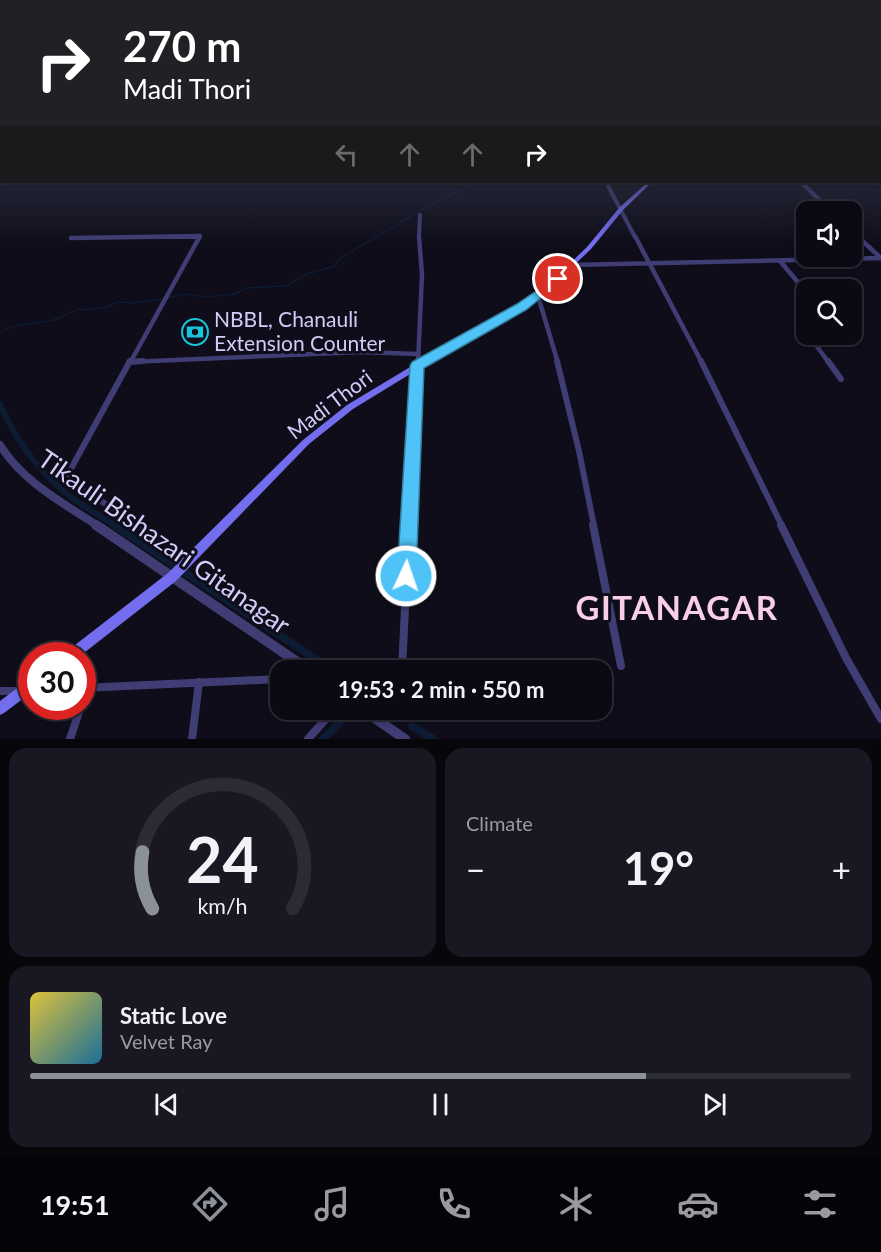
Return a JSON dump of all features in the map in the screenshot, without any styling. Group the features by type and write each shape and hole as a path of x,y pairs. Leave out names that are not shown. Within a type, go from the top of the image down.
{"main road":[{"name":"Madi Thori","path":"88,642 173,576 306,442 350,407 538,296 610,226 621,209 649,183"},
{"path":"0,709 18,697"}],"street":[{"path":"607,183 703,365 846,658 881,719"},
{"path":"802,183 821,201"},
{"path":"402,660 422,275 418,223 420,215"},
{"path":"71,238 199,236 96,425 70,466 69,478 187,562"},
{"path":"862,240 881,258"},
{"path":"571,265 881,258"},
{"path":"780,261 796,280"},
{"path":"538,296 551,336 579,451 621,666"},
{"path":"816,345 841,379"},
{"path":"129,362 360,352 417,354"},
{"name":"Tikauli Bishazari Gitanagar","path":"0,445 8,458 27,478 295,660"},
{"path":"96,688 270,679"},
{"path":"192,739 199,682"},
{"path":"0,691 18,690"},
{"path":"70,739 77,720"},
{"path":"308,739 325,720"},
{"path":"377,720 405,739"}],"waterway":[{"path":"168,298 184,294 206,297 235,294 245,288 286,286 307,274 335,266 339,259 420,211 475,183"},
{"path":"0,332 10,327 54,320 77,310 104,308 118,302 135,303 163,299"},
{"path":"0,404 26,450 52,481 82,505 116,526"},
{"path":"114,525 317,660"},
{"path":"323,739 342,720"},
{"path":"412,726 433,739"}],"place":[{"name":"NBBL, Chanauli Extension Counter","path":"195,332"}],"district":[{"name":"GITANAGAR","path":"677,608"}],"route":[{"path":"406,576 417,366 521,307 558,279"}]}
